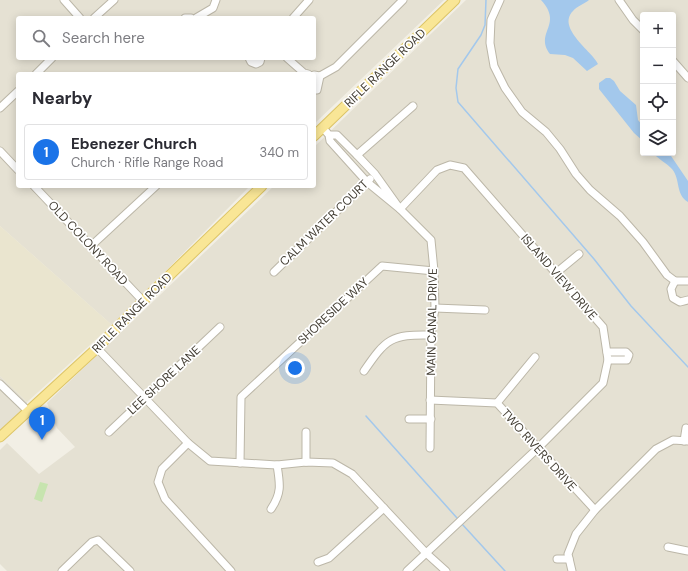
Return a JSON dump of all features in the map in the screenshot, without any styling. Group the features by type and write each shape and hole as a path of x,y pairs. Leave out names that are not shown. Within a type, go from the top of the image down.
{"main road":[{"name":"RIFLE RANGE ROAD","path":"316,135 326,131 455,0"},
{"name":"RIFLE RANGE ROAD","path":"0,437 97,348 143,301 260,188"}],"street":[{"path":"64,0 78,16"},
{"path":"96,16 114,0"},
{"path":"199,16 213,8 216,0"},
{"path":"295,16 309,0"},
{"path":"316,90 317,75 336,67 403,0"},
{"path":"500,0 492,20 490,43 494,66 504,88 522,112 546,132 560,149 576,174 590,190 620,216 643,242 667,275 675,280 688,281"},
{"path":"619,0 633,20 640,27"},
{"path":"38,72 50,60"},
{"path":"250,60 251,62 256,64 260,60"},
{"path":"289,60 303,72"},
{"path":"676,64 688,78"},
{"path":"0,108 16,93"},
{"path":"357,155 413,106"},
{"name":"MAIN CANAL DRIVE","path":"326,131 337,135 357,155 375,174 400,209"},
{"name":"MAIN CANAL DRIVE","path":"326,131 330,141 367,182 400,209 431,240 435,308 431,335 430,448"},
{"path":"0,151 16,168"},
{"name":"ISLAND VIEW DRIVE","path":"400,209 437,170 450,165 464,168 602,327 608,360 603,383 538,448 407,571"},
{"name":"CALM WATER COURT","path":"274,272 375,174"},
{"name":"OLD COLONY ROAD","path":"36,188 143,301"},
{"path":"40,192 44,188"},
{"path":"91,246 154,188"},
{"path":"556,273 579,254"},
{"name":"SHORESIDE WAY","path":"240,463 241,397 382,266 434,271"},
{"path":"675,280 671,289 673,298 680,302 688,300"},
{"path":"435,308 485,310"},
{"name":"LEE SHORE LANE","path":"109,432 220,327"},
{"path":"364,371 376,354 390,340 407,334 431,335"},
{"path":"97,348 146,397 188,443 210,461 277,465 306,462 333,463 352,474 426,553 446,571"},
{"path":"607,352 626,352 629,355 627,360 608,360"},
{"path":"497,403 535,357"},
{"path":"0,384 28,411"},
{"name":"TWO RIVERS DRIVE","path":"430,400 497,403 595,510"},
{"path":"409,419 431,419"},
{"path":"572,571 568,554 576,534 595,510 656,449 673,440 686,441 686,428"},
{"path":"306,432 306,462"},
{"path":"188,443 162,469 158,482 165,499 231,571"},
{"path":"271,509 278,499 280,484 277,465"},
{"path":"318,562 328,558 384,508"},
{"path":"62,571 92,542 98,540 130,571"},
{"path":"668,547 688,551"},
{"path":"557,559 569,559"}],"shaded area":[{"path":"0,0 444,0 316,122 316,72 16,72 16,188 248,188 112,325 0,226"},
{"path":"466,0 688,0 688,571 7,571 0,564 0,450 7,443 39,474 75,447 57,428 47,403 272,188 316,188 316,145"},
{"path":"0,226 112,325 27,402 0,376"},
{"path":"0,376 27,402 27,405 0,432"}],"green space":[{"path":"40,482 48,484 42,502 34,499"}],"water":[{"path":"541,0 589,0 573,11 569,18 569,25 577,39 598,64 587,71 573,58 565,55 550,54 545,40 550,22 550,16"},
{"path":"606,78 610,78 614,81 620,91 636,105 638,120 640,122 640,138 634,133 599,89 599,83"},
{"path":"656,156 671,156 688,181 688,202 681,195 675,173 668,165"}],"waterway":[{"path":"486,0 485,25 481,35 458,69 456,88 458,102 594,259 631,306 688,367"},
{"path":"366,416 457,518"},
{"path":"462,524 505,571"}],"place":[{"name":"Ebenezer Church","path":"42,440"}]}
